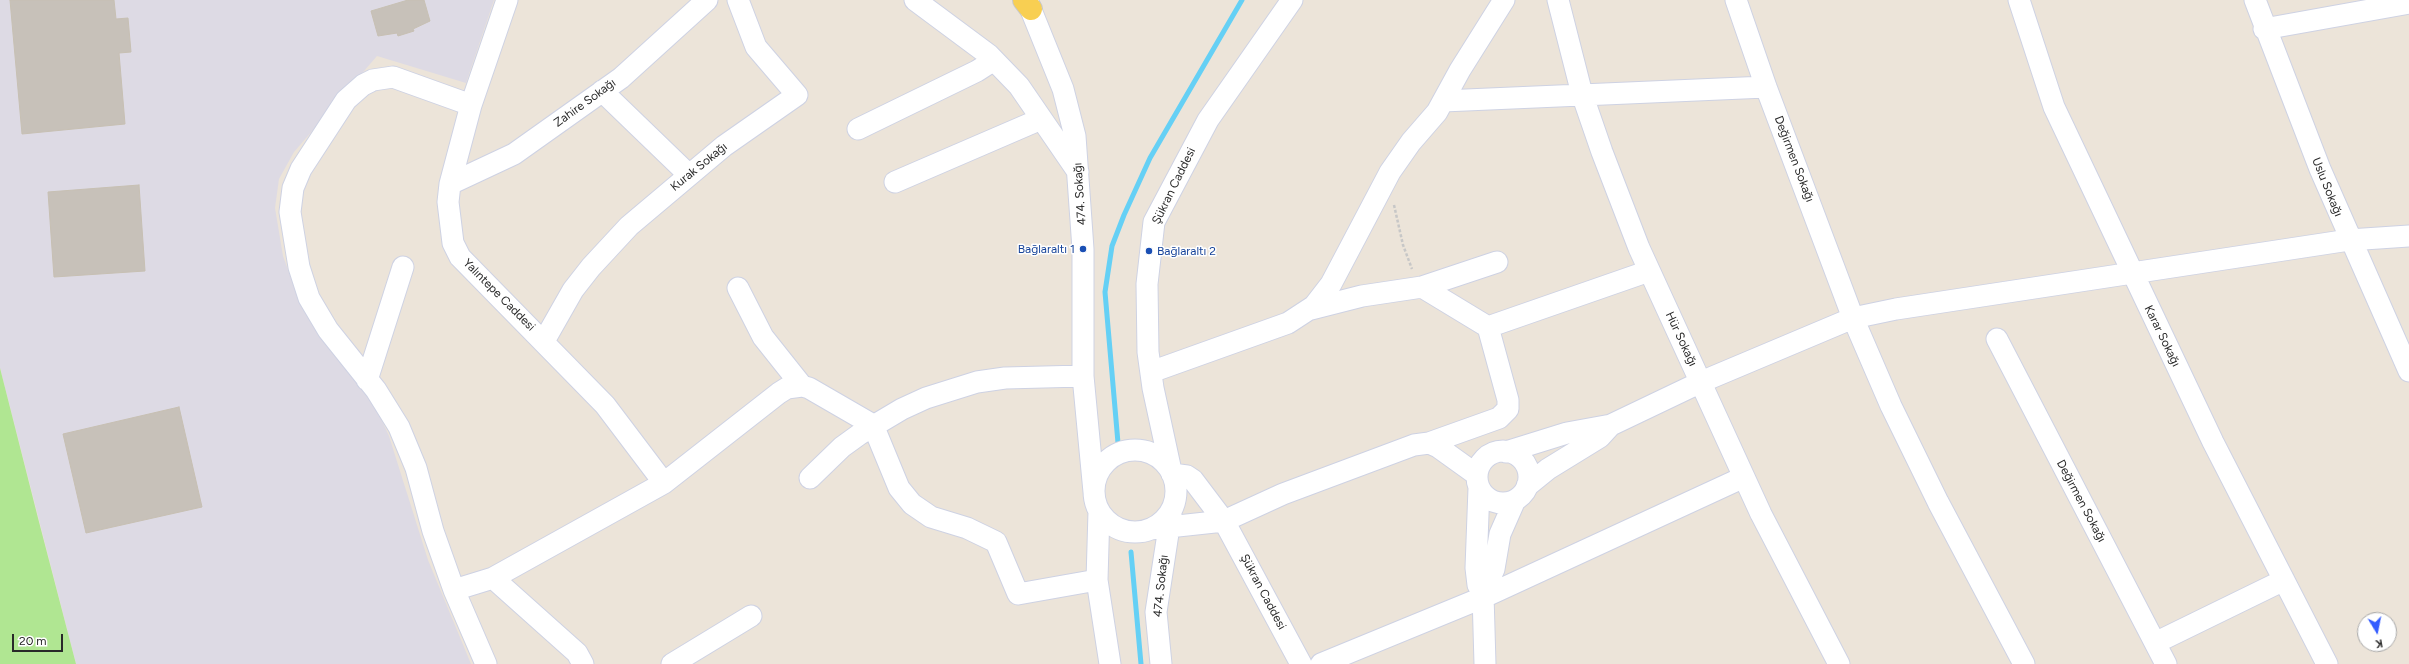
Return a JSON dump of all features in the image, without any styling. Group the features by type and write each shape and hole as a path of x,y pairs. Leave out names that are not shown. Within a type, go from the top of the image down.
{"street":[{"name":"Yalıntepe Caddesi","path":"507,0 471,106 450,184 449,220 453,242 460,256 605,405 664,483"},
{"name":"Zahire Sokağı","path":"450,184 514,154 602,91 620,78 706,0"},
{"name":"Kurak Sokağı","path":"544,341 573,290 605,250 629,226 688,174 754,124 797,95 756,46 738,0"},
{"path":"915,0 994,60 1019,86 1078,173"},
{"name":"Şükran Caddesi","path":"1292,0 1208,120 1154,222 1147,284 1146,318 1151,372 1172,472 1187,476 1193,480 1224,521 1300,664"},
{"path":"1311,309 1331,284 1390,172 1411,142 1437,112 1460,70 1504,0"},
{"name":"Hür Sokağı","path":"1558,0 1582,94 1620,200 1649,270 1744,477 1796,583 1839,664"},
{"name":"Değirmen Sokağı","path":"1736,0 1766,87 1852,318 1891,406 1938,502 2024,664"},
{"name":"Karar Sokağı","path":"2019,0 2054,107 2213,442 2327,664"},
{"name":"Uslu Sokağı","path":"2254,0 2264,29 2349,240 2409,371"},
{"path":"2264,29 2409,2"},
{"name":"474. Sokağı","path":"1027,3 1062,89 1075,136 1084,249 1083,376 1096,502 1097,580 1110,664"},
{"path":"858,129 977,71 994,60"},
{"path":"471,106 393,77 373,80 354,92 346,100 296,178 290,200 290,212 304,283 325,325 388,408 408,447 433,531 454,590 486,664"},
{"path":"1443,101 1766,87"},
{"path":"602,91 688,174"},
{"path":"895,182 1041,119"},
{"path":"1484,596 1478,585 1476,568 1478,481 1480,466 1489,456 1567,433 1611,425 1701,382 1852,318 1896,308 2132,274 2349,240 2409,236"},
{"path":"1151,372 1288,323 1311,309 1362,296 1422,287 1497,262"},
{"path":"367,380 403,267"},
{"path":"1488,327 1649,270"},
{"path":"1164,522 1176,490 1172,472 1158,456 1149,452 1139,450 1119,453 1111,457 1098,473 1096,502 1112,526 1131,532 1164,522 1224,521 1282,494 1414,445 1429,443 1500,418 1508,409 1508,400 1488,327 1422,287"},
{"path":"738,288 763,337 802,386"},
{"name":"Değirmen Sokağı","path":"1997,338 2166,664"},
{"path":"810,478 842,447 873,426 926,398 977,382 1012,378 1083,376"},
{"path":"454,590 493,578 664,483 779,393 787,388 802,386 809,388 873,426 894,479 905,496 921,511 931,517 967,528 996,542 1018,594 1097,580"},
{"path":"1429,443 1478,481 1492,501 1506,503 1521,493 1548,468 1600,437 1611,425"},
{"path":"1485,664 1484,596 1494,569 1500,534 1528,478 1525,464 1519,457 1506,452"},
{"path":"1321,664 1484,596 1744,477"},
{"name":"474. Sokağı","path":"1161,664 1156,612 1164,522"},
{"path":"493,578 577,653 583,664"},
{"path":"2156,643 2284,580"},
{"path":"672,664 751,616"}],"path":[{"path":"1390,172 1393,199 1403,246 1410,266 1422,287"}],"shaded area":[{"path":"0,0 494,0 466,83 377,56 294,152 279,179 275,208 283,256 296,292 305,309 342,357 379,414 389,436 428,560 471,664 76,664 0,368"}],"green space":[{"path":"0,368 38,518 76,664 0,664"}],"building":[{"path":"10,0 114,0 116,19 128,18 131,52 119,53 125,124 22,134"},
{"path":"408,0 424,0 430,21 413,29 414,31 398,36 397,33 378,36 371,11"},
{"path":"139,185 145,271 54,277 48,192"},
{"path":"179,407 202,507 86,533 63,434"}],"waterway":[{"path":"1118,443 1105,292 1112,246 1124,215 1150,158 1242,0"},
{"path":"1131,552 1141,664"}],"place":[{"name":"Bağlaraltı 1","path":"1083,249"},
{"name":"Bağlaraltı 2","path":"1149,251"}]}
